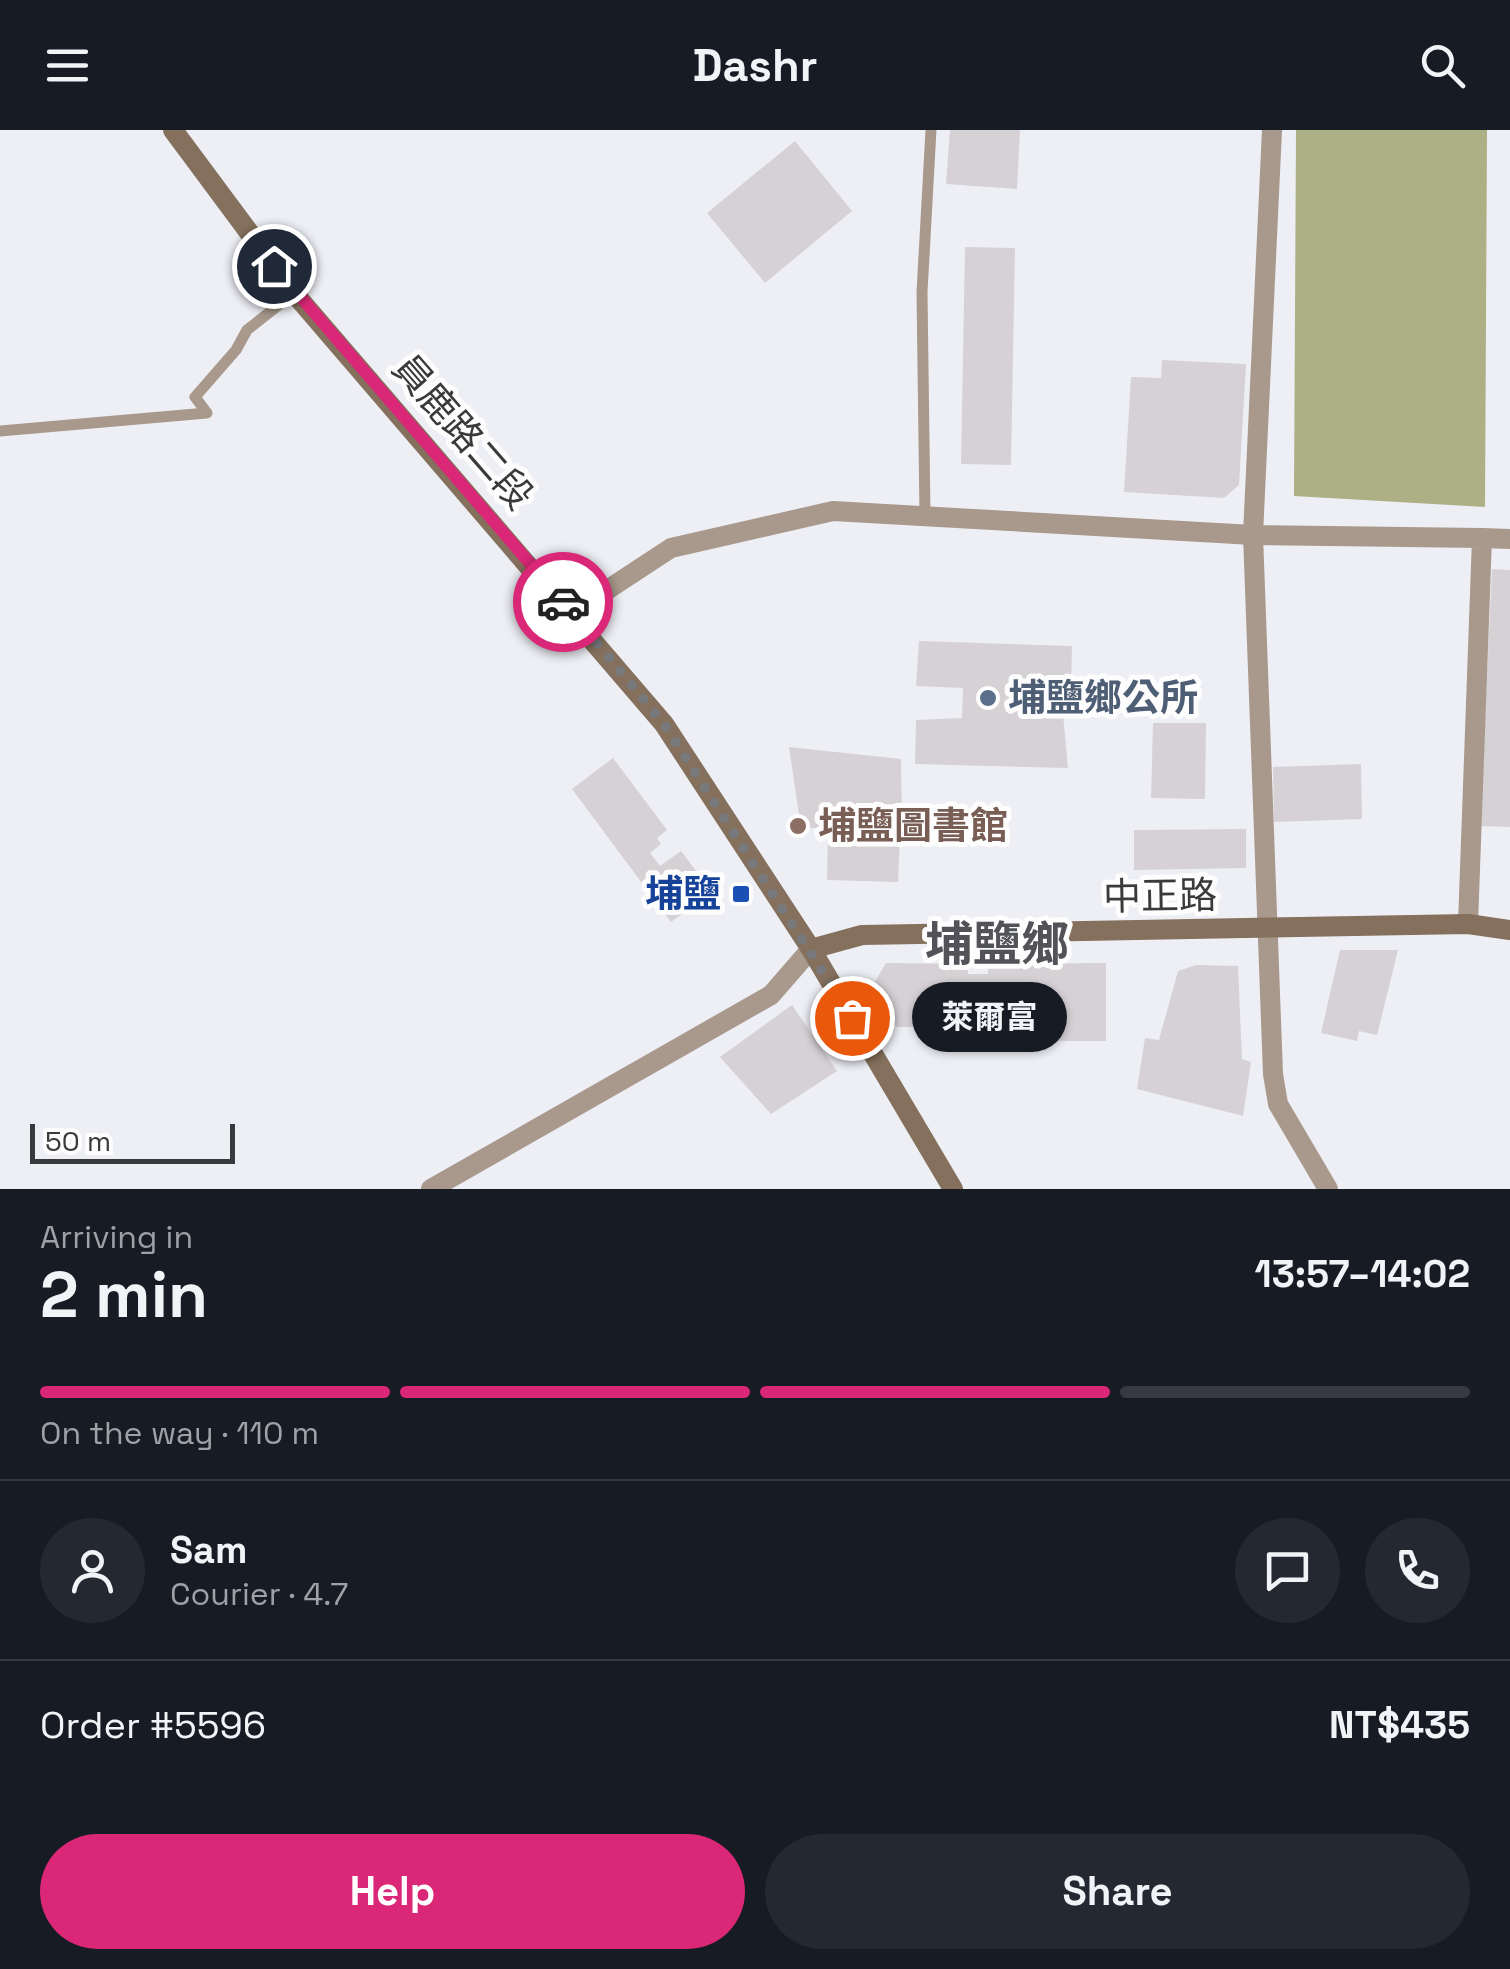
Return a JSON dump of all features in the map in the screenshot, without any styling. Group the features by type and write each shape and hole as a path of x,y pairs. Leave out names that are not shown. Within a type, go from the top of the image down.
{"main road":[{"name":"員鹿路二段","path":"173,130 294,293 664,724 811,949 952,1189"},
{"name":"中正路","path":"811,949 862,935 1468,924 1510,930"}],"street":[{"path":"1272,130 1252,535 1267,929 1278,1104 1328,1189"},
{"path":"572,613 671,548 834,511 1252,535 1510,539"},
{"path":"1468,924 1482,538"},
{"path":"431,1189 772,995 811,949"}],"lane":[{"path":"925,515 922,292 931,130"},
{"path":"0,430 207,414 195,397 236,350 246,330 294,293"}],"green space":[{"path":"1296,130 1487,130 1485,507 1294,496"}],"building":[{"path":"950,130 1020,130 1017,189 946,184"},
{"path":"795,141 852,211 765,283 707,213"},
{"path":"965,247 1015,248 1011,465 961,464"},
{"path":"1162,360 1246,364 1239,485 1224,498 1124,492 1131,377 1161,378"},
{"path":"1492,569 1510,570 1510,827 1480,826"},
{"name":"埔鹽鄉公所","path":"919,641 1072,646 1071,687 1016,683 1011,707 1063,714 1068,768 915,764 916,720 962,718 963,688 916,686"},
{"path":"1153,723 1206,723 1205,799 1151,798"},
{"path":"789,747 901,759 902,829 801,828"},
{"path":"613,758 667,830 657,838 661,844 650,853 660,866 681,851 712,892 671,922 572,789"},
{"path":"1361,764 1362,819 1274,822 1273,767"},
{"path":"1246,829 1246,868 1134,870 1134,830"},
{"path":"828,834 900,836 898,882 827,880"},
{"path":"1340,950 1398,950 1377,1035 1359,1031 1357,1041 1321,1033"},
{"path":"886,963 967,964 968,974 988,974 988,964 1106,963 1106,1041 1007,1041 1006,1027 896,1027 873,985"},
{"path":"1196,965 1238,966 1242,1059 1251,1062 1243,1116 1137,1089 1145,1038 1159,1040 1178,971"},
{"path":"792,1005 837,1071 771,1114 720,1057"}],"way so far":[{"path":"563,602 664,724 852,1018"}],"place":[{"name":"埔鹽鄉公所","path":"988,698"},
{"name":"埔鹽圖書館","path":"798,826"},
{"name":"埔鹽","path":"741,894"},
{"name":"萊爾富","path":"852,1018"}],"district":[{"name":"埔鹽鄉","path":"997,944"}],"route":[{"path":"274,266 563,602"}]}
